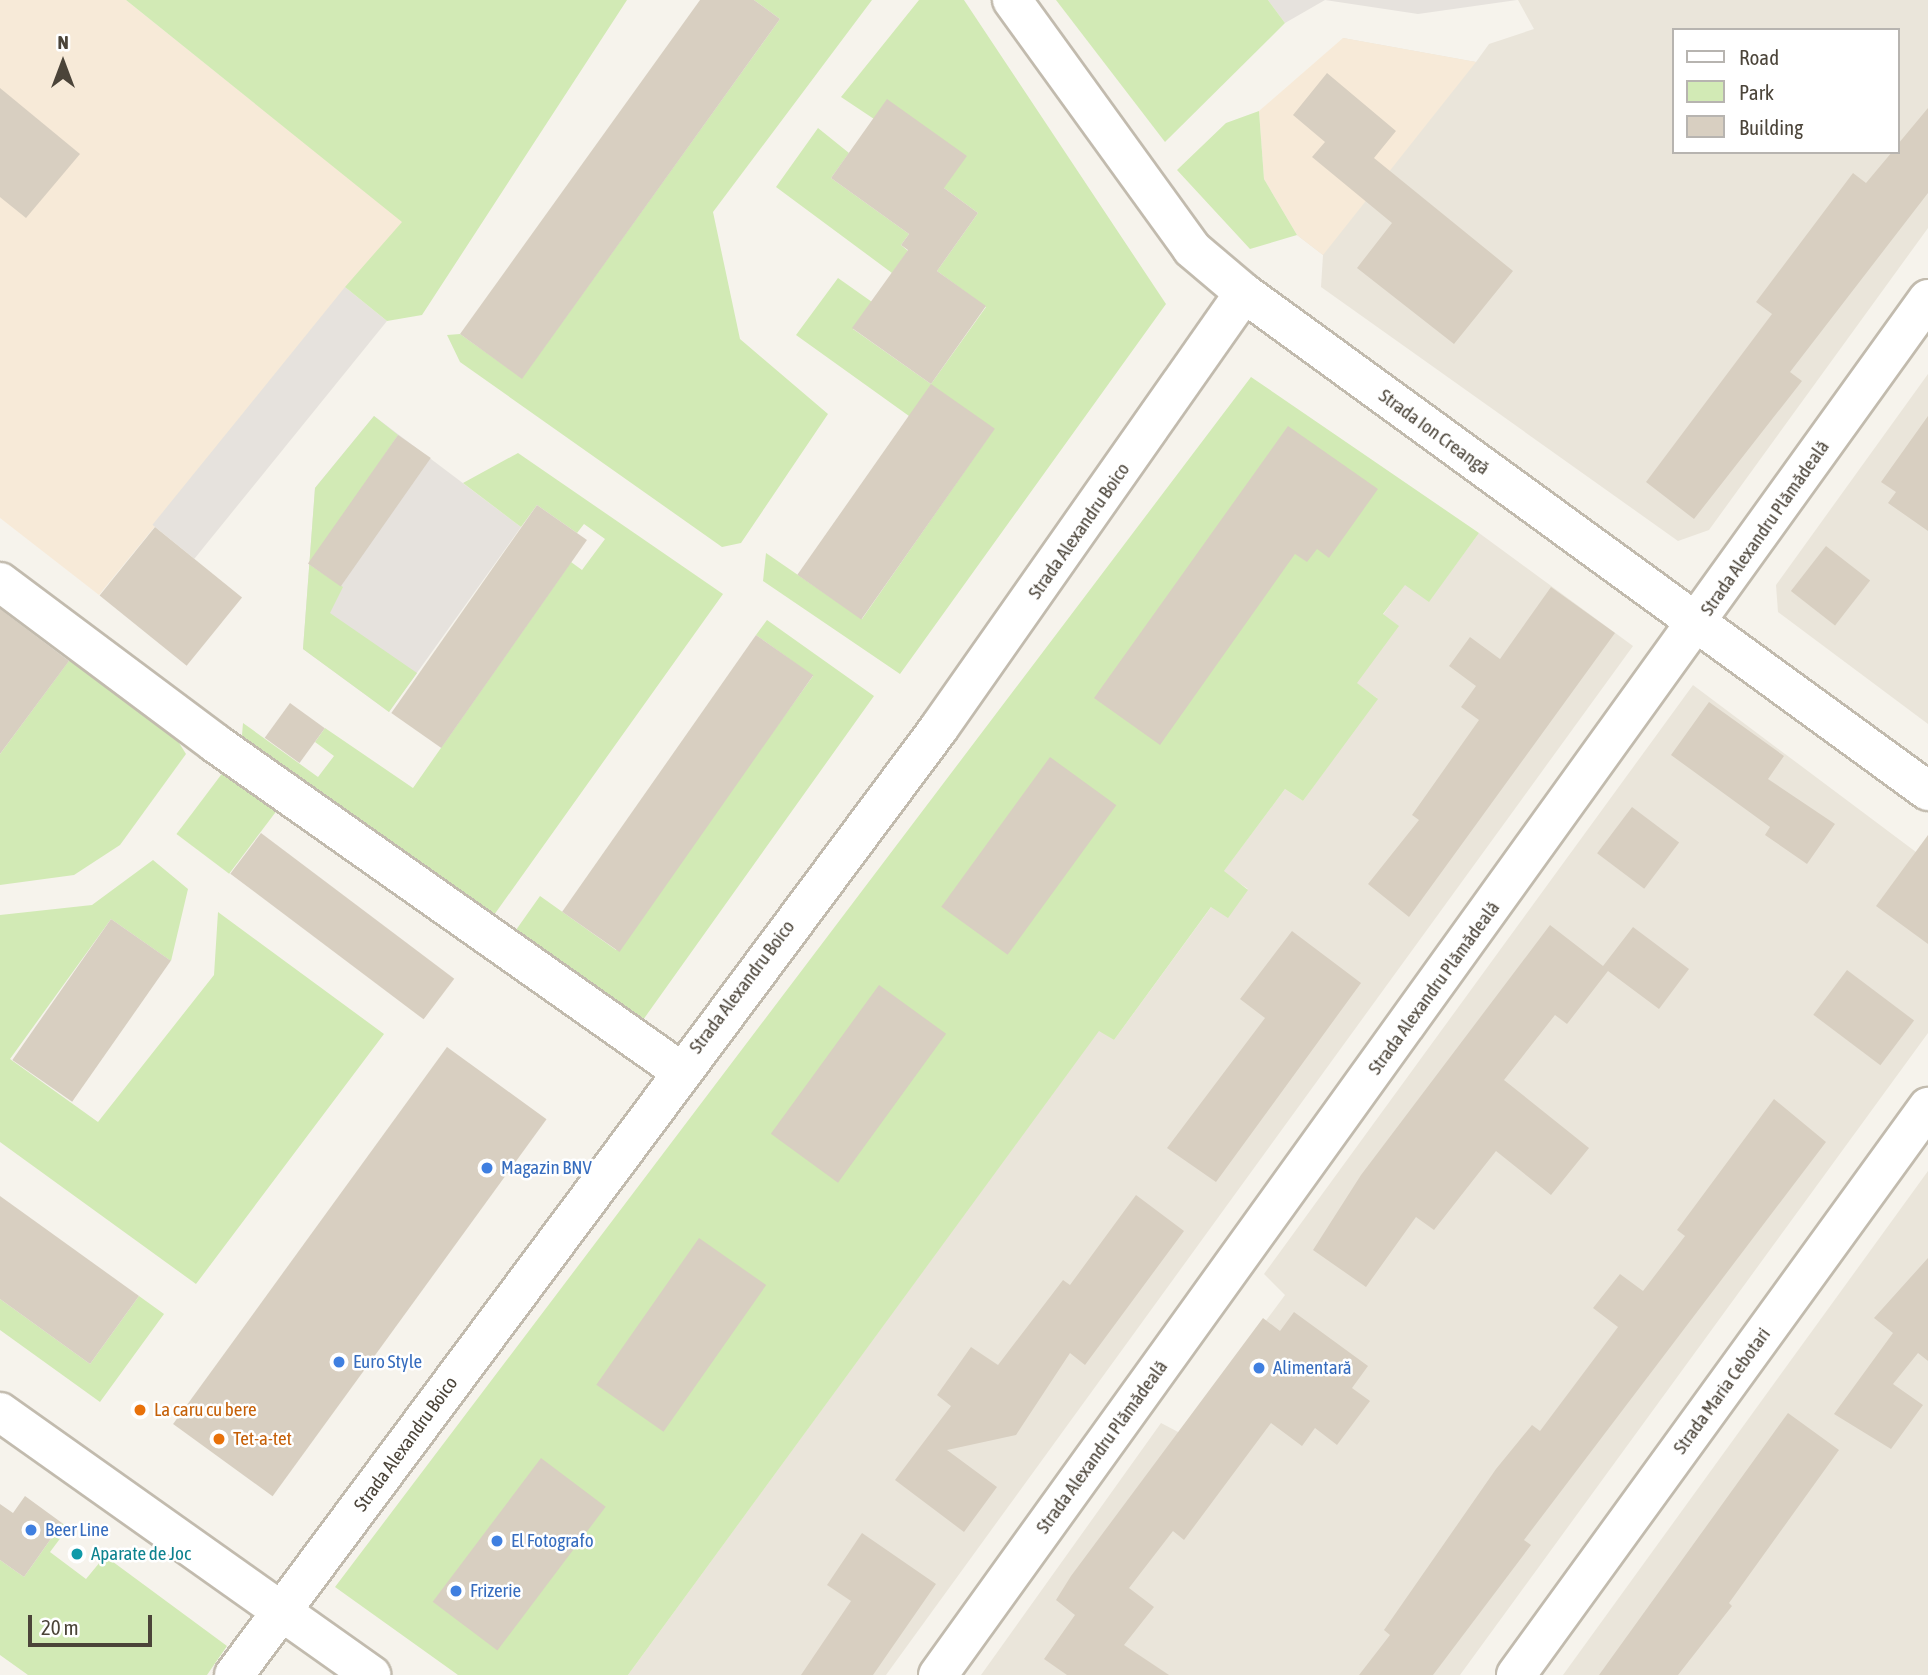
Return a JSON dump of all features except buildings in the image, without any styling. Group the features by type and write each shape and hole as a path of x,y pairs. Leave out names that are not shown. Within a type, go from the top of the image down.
{"street":[{"name":"Strada Ion Creangă","path":"1012,0 1192,249 1244,293 1928,791"},
{"name":"Strada Alexandru Boico","path":"234,1675 679,1070 939,728 1244,293"},
{"name":"Strada Alexandru Plămădeală","path":"938,1675 1697,624 1928,299"},
{"path":"0,582 215,743 679,1070"},
{"name":"Strada Maria Cebotari","path":"1516,1675 1928,1107"},
{"path":"0,1412 371,1675"}],"shaded area":[{"path":"0,0 126,0 403,222 99,595 0,518"},
{"path":"1268,0 1325,0 1285,23"},
{"path":"1325,0 1517,0 1418,14"},
{"path":"1518,0 1928,0 1928,228 1709,530 1678,541 1321,287 1323,255 1297,235 1343,38 1476,62 1489,44 1534,29"},
{"path":"1343,38 1476,62 1323,255 1297,235 1264,179 1259,111"},
{"path":"345,287 387,321 194,559 152,525"},
{"path":"1928,374 1928,724 1778,612 1776,585"},
{"path":"374,416 521,527 389,712 303,649 315,488"},
{"path":"1479,533 1633,646 886,1675 628,1675 1099,1030 1114,1040 1212,906 1248,889 1223,872 1285,789 1303,801 1377,698 1356,683 1398,626 1383,615 1405,584 1429,601"},
{"path":"1693,685 1928,861 1928,1033 1460,1675 981,1675 1161,1423 1182,1434 1285,1295 1264,1274"},
{"path":"1928,1171 1928,1675 1563,1675"}],"green space":[{"path":"126,0 627,0 422,315 387,321 345,287 402,222"},
{"path":"754,0 872,0 713,212 740,339 828,414 741,543 722,547 460,362 447,335 460,334 522,378 780,19"},
{"path":"919,0 964,0 1166,304 900,674 763,581 766,553 862,619 994,429 909,416 796,335 838,278 872,302 853,329 931,384 986,307 937,271 978,213 944,188 874,119 841,97"},
{"path":"1056,0 1268,0 1285,23 1165,142"},
{"path":"1259,111 1264,179 1297,235 1250,249 1177,170 1226,123"},
{"path":"818,128 849,153 831,178 909,234 901,245 908,251 892,273 776,187"},
{"path":"1251,377 1479,533 1429,602 1405,585 1383,614 1399,626 1357,683 1378,699 1303,801 1285,789 1224,871 1248,890 1228,918 1211,907 1114,1040 1099,1031 628,1675 458,1675 335,1587"},
{"path":"374,416 398,435 310,565 343,587 330,613 417,673 389,712 303,649 315,488"},
{"path":"518,453 723,594 494,915 479,915 241,747 243,723 318,777 334,756 315,742 325,728 413,788 571,562 582,570 605,539 584,524 577,533 537,505 521,527 463,483"},
{"path":"767,620 874,696 638,1027 511,937 540,896 616,950 813,676 756,635"},
{"path":"71,658 171,730 186,754 120,845 74,875 0,885 0,754"},
{"path":"227,767 280,807 229,874 176,834"},
{"path":"153,860 188,889 171,961 111,919 10,1059 98,1122 214,975 218,912 384,1034 196,1284 0,1142 0,915 92,905"},
{"path":"139,1296 164,1314 100,1402 0,1330 0,1299 90,1364"},
{"path":"62,1523 68,1528 50,1552 86,1579 105,1556 227,1646 207,1675 28,1675 0,1655 0,1560 24,1577"}],"place":[{"name":"Magazin BNV","path":"487,1168"},
{"name":"Euro Style","path":"339,1362"},
{"name":"Alimentară","path":"1259,1368"},
{"name":"La caru cu bere","path":"140,1410"},
{"name":"Tet-a-tet","path":"219,1439"},
{"name":"Beer Line","path":"31,1530"},
{"name":"El Fotografo","path":"497,1541"},
{"name":"Aparate de Joc","path":"77,1554"},
{"name":"Frizerie","path":"456,1591"}]}
